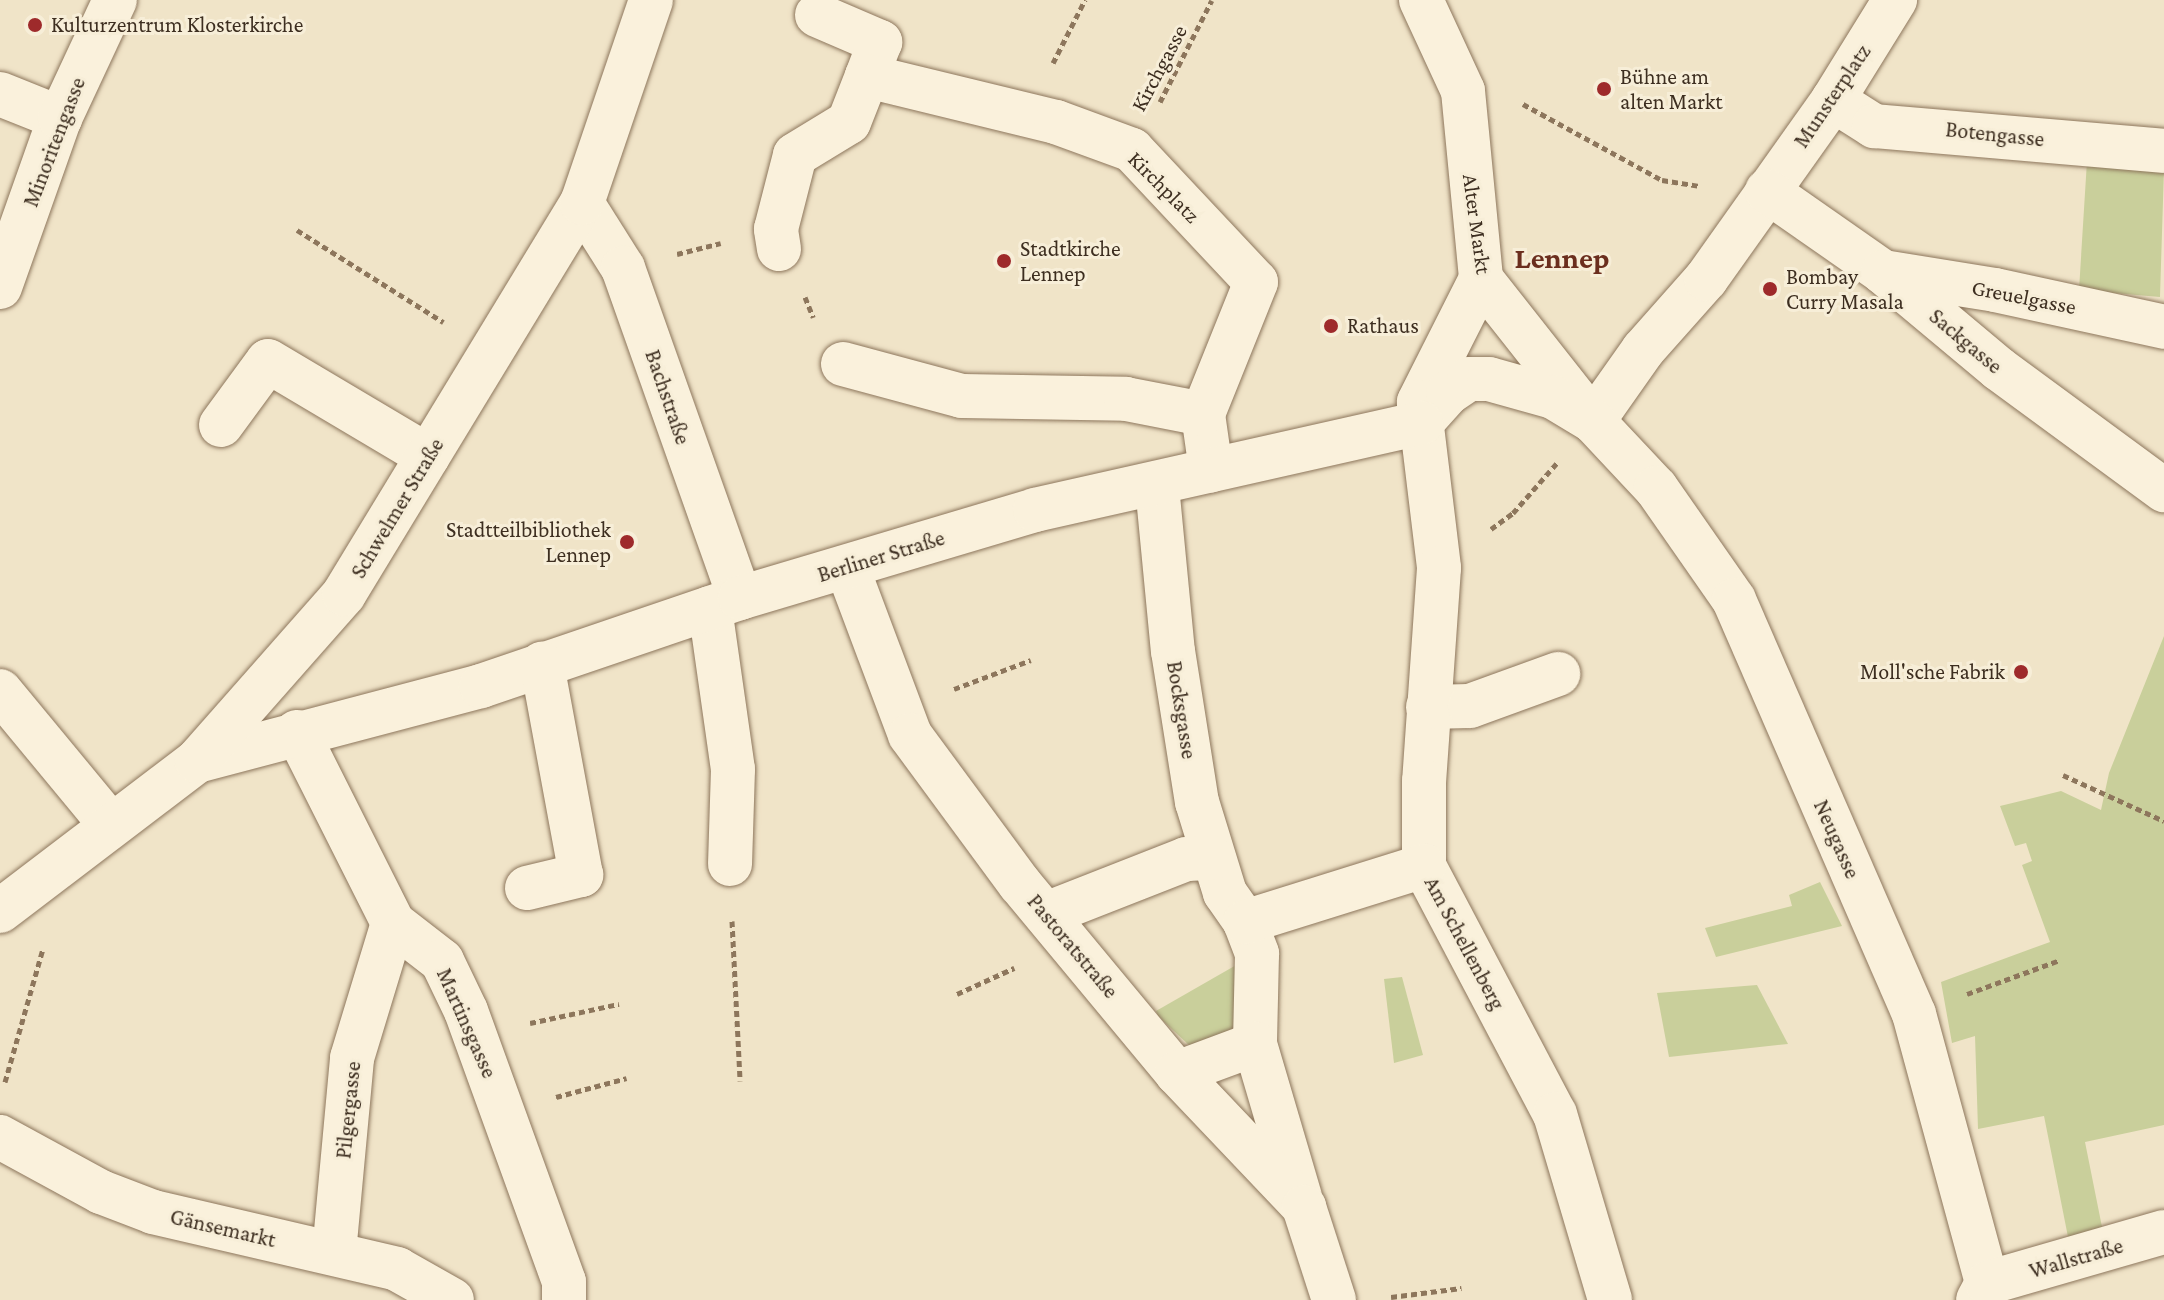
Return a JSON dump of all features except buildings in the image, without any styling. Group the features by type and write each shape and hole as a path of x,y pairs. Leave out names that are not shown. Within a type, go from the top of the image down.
{"street":[{"name":"Minoritengasse","path":"0,287 60,118 115,0"},
{"name":"Schwelmer Straße","path":"0,911 197,761 344,594 582,203 651,0"},
{"name":"Alter Markt","path":"1421,0 1463,91 1481,279 1593,421"},
{"name":"Munsterplatz","path":"1767,191 1833,100 1895,0"},
{"path":"778,239 795,155 849,122 880,42 800,7"},
{"name":"Kirchplatz","path":"867,76 1027,114 1132,150 1256,282 1203,414"},
{"path":"0,94 60,118"},
{"name":"Botengasse","path":"1833,100 1874,126 2164,151"},
{"path":"1421,423 1448,393 1469,379 1489,379 1553,397 1593,421 1643,350 1706,279 1767,191"},
{"name":"Sackgasse","path":"1767,191 1883,272 1999,369 2164,490"},
{"name":"Bachstraße","path":"582,203 623,268 725,603 733,769 730,864"},
{"name":"Greuelgasse","path":"1883,272 1995,290 2164,327"},
{"path":"1421,423 1419,402 1481,279"},
{"path":"221,425 268,361 428,456"},
{"path":"843,364 962,396 1126,399 1203,414 1211,470"},
{"name":"Neugasse","path":"1593,421 1656,488 1734,600 1914,1014 1983,1292"},
{"name":"Berliner Straße","path":"197,761 297,732 481,686 725,603 1035,510 1157,486 1211,470 1421,423"},
{"name":"Am Schellenberg","path":"1421,423 1439,568 1428,707 1424,866 1555,1114 1610,1300"},
{"name":"Bocksgasse","path":"1157,486 1186,745 1212,858 1225,893 1245,922 1257,954 1255,1044 1304,1207"},
{"name":"Pastoratstraße","path":"847,567 910,735 1046,914 1125,1028 1177,1073 1304,1207 1334,1300"},
{"path":"527,888 581,875 542,664"},
{"path":"1428,707 1470,706 1558,674"},
{"path":"0,691 111,825"},
{"name":"Martinsgasse","path":"297,732 393,923 442,961 505,1111 564,1282 564,1300"},
{"path":"1046,914 1186,859 1212,858"},
{"path":"1245,922 1424,866"},
{"name":"Pilgergasse","path":"334,1253 352,1058 393,923"},
{"path":"1177,1073 1255,1044"},
{"name":"Gänsemarkt","path":"0,1137 101,1192 153,1212 397,1269 452,1300"},
{"name":"Wallstraße","path":"1983,1292 2164,1232"}],"path":[{"path":"1027,114 1085,0"},
{"name":"Kirchgasse","path":"1132,150 1212,0"},
{"path":"1463,91 1527,105 1662,180 1701,186"},
{"path":"297,230 354,270 492,351"},
{"path":"623,268 778,239 789,282 804,295 811,316 822,324 843,364"},
{"path":"1439,568 1513,513 1593,421"},
{"path":"899,706 1031,660"},
{"path":"2063,775 2164,821"},
{"path":"730,864 740,1081"},
{"path":"1914,1014 2060,960"},
{"path":"0,1098 40,970"},
{"path":"476,1040 578,1009 619,1004"},
{"path":"505,1111 627,1078"},
{"path":"1384,1298 1461,1288"}],"green space":[{"path":"2087,161 2164,168 2160,297 2079,290"},
{"path":"2164,636 2164,1125 2085,1142 2102,1227 2069,1242 2044,1116 1978,1129 1975,1036 1952,1043 1941,982 2050,942 2022,865 2032,861 2026,843 2015,846 2000,806 2061,791 2101,810 2109,773"},
{"path":"1820,882 1842,926 1716,957 1705,928 1792,906 1789,895"},
{"path":"1245,960 1233,1033 1191,1047 1158,1016 1156,1011"},
{"path":"1402,977 1423,1055 1394,1063 1384,979"},
{"path":"1757,985 1788,1044 1669,1057 1657,993"}],"place":[{"name":"Kulturzentrum Klosterkirche","path":"35,25"},
{"name":"Bühne am alten Markt","path":"1604,89"},
{"name":"Stadtkirche Lennep","path":"1004,261"},
{"name":"Bombay Curry Masala","path":"1770,289"},
{"name":"Rathaus","path":"1331,326"},
{"name":"Stadtteilbibliothek Lennep","path":"627,542"},
{"name":"Moll'sche Fabrik","path":"2021,672"}],"district":[{"name":"Lennep","path":"1562,258"}]}
